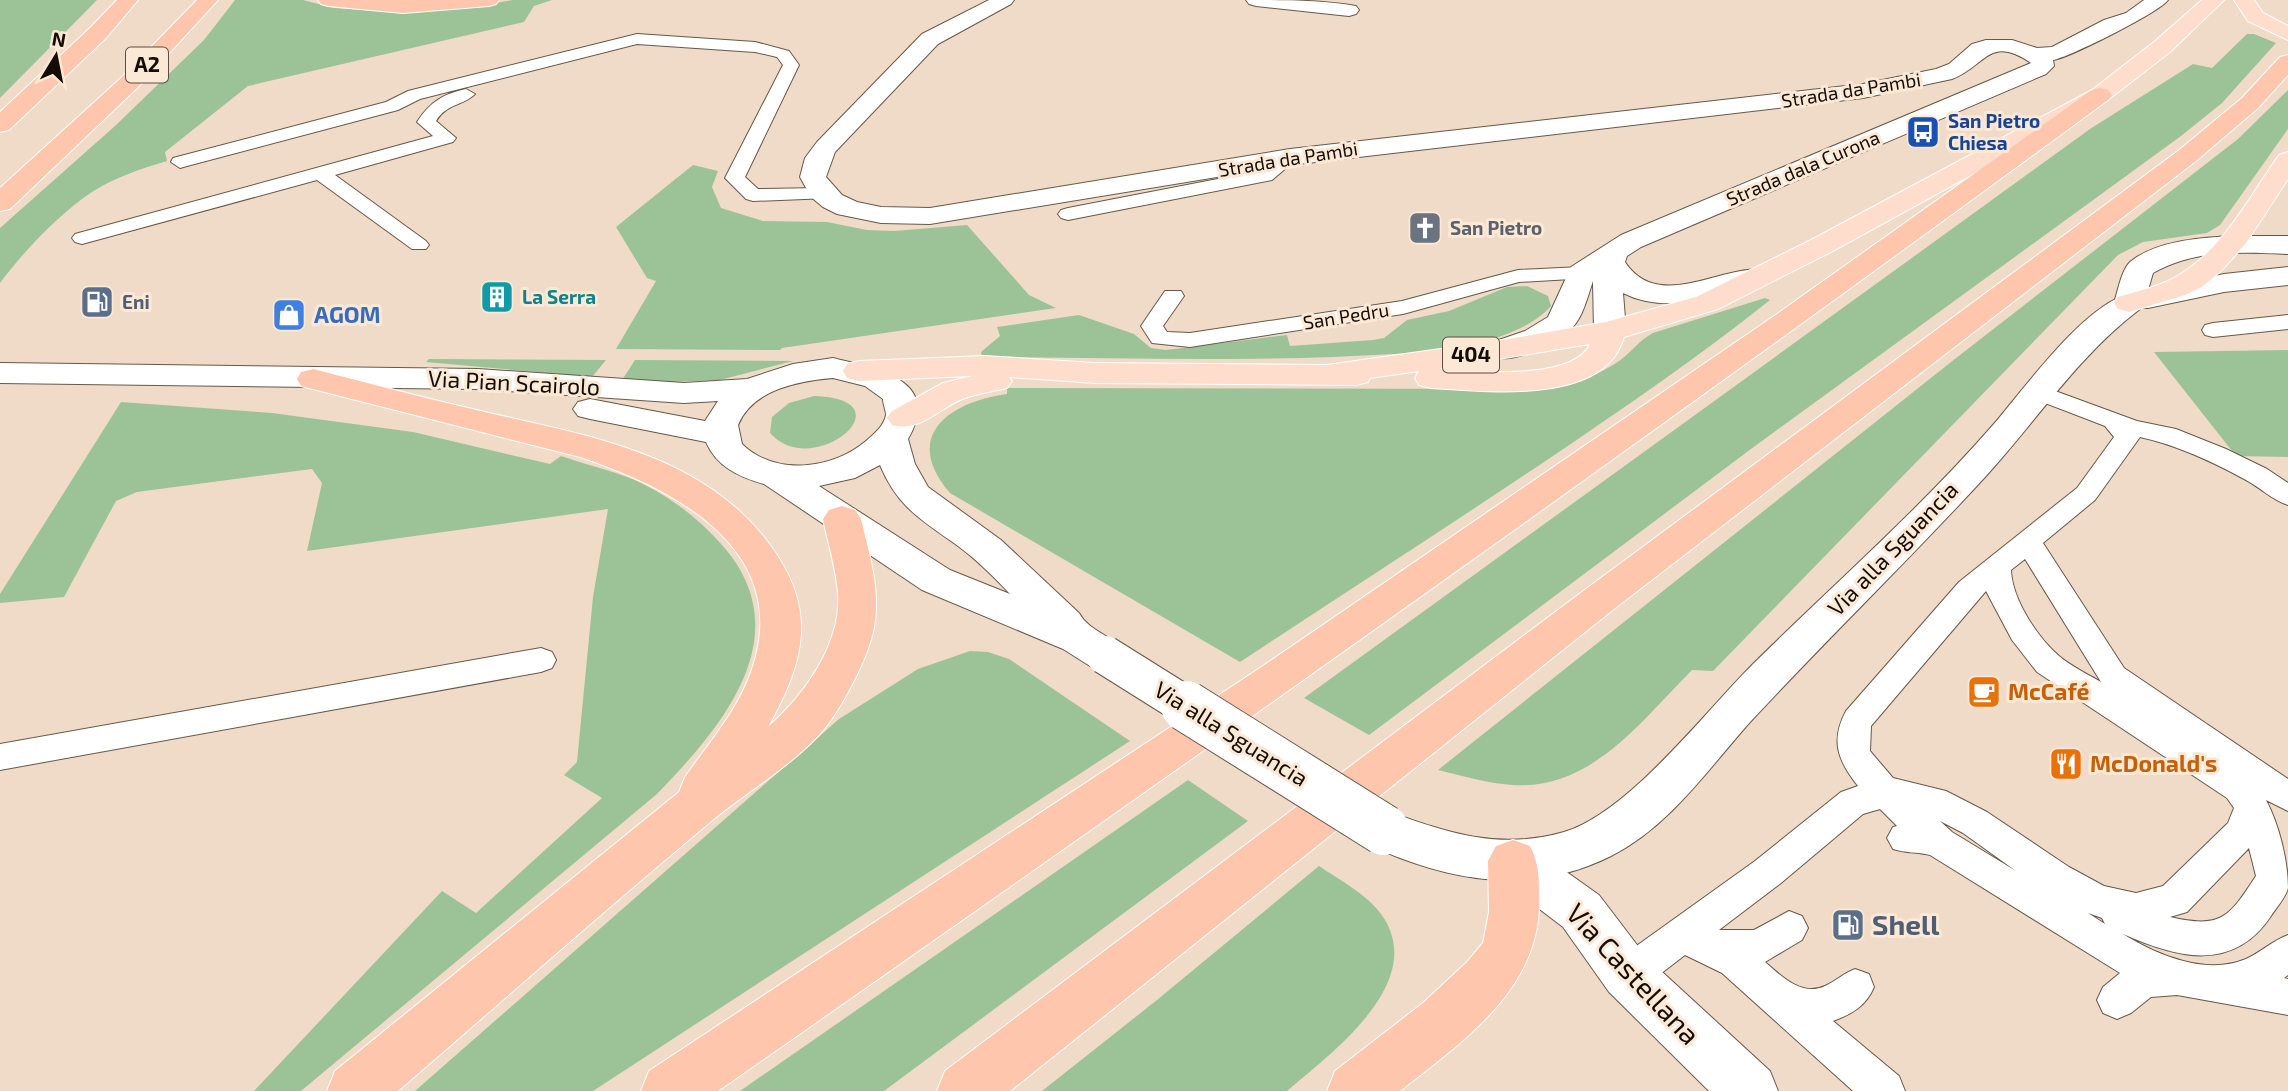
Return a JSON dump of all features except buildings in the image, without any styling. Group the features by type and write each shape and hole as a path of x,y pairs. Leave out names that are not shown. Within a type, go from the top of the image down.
{"highway":[{"name":"A2","path":"0,125 98,33 128,0"},
{"name":"A2","path":"0,203 83,127 208,0"},
{"path":"328,0 403,7 489,0"},
{"path":"965,1091 1589,608 2187,156 2250,103 2288,62"},
{"path":"668,1091 1038,843 1424,576 1846,280 2100,95"},
{"path":"313,379 619,458 685,488 716,508 739,529 756,550 769,573 778,596 782,625 777,652 757,707 688,812"},
{"path":"355,1091 688,812 763,757 804,722 836,674 849,645 856,619 858,594 842,519"},
{"path":"1355,1091 1473,994 1495,970 1509,945 1514,917 1513,861"}],"main road":[{"path":"1759,277 2100,95 2162,47 2214,0"},
{"path":"2247,6 2263,23 2288,34"},
{"path":"2129,303 2177,288 2199,275 2228,244 2288,160"},
{"name":"404","path":"859,371 985,366 1095,373 1330,374 1497,351 1610,331 1707,303 1759,277"},
{"path":"1330,374 1489,381 1550,378 1582,369 1601,358 1610,341 1610,331"},
{"name":"404","path":"898,429 941,396 983,382 1095,373"}],"street":[{"path":"822,194 813,177 818,158 826,147 930,39 1004,0"},
{"path":"1256,0 1349,10"},
{"path":"2034,55 2057,53 2111,24 2133,18 2158,0"},
{"name":"Strada da Pambi","path":"822,194 835,203 876,214 930,216 1290,157 1863,91 1946,73 1962,66 1978,50 1985,47 2012,48 2034,55"},
{"name":"Strada dala Curona","path":"1581,274 1613,255 2041,68 2042,61 2034,55"},
{"path":"2228,244 2288,245"},
{"path":"1613,255 1616,271 1632,285 1667,295 1759,277"},
{"path":"1610,331 1613,255"},
{"path":"1497,351 1536,338 1559,324 1566,315 1581,274"},
{"name":"Via alla Sguancia","path":"777,476 936,580 1091,646 1384,830 1414,845 1445,854 1513,861 1538,859 1593,842 1647,804 1737,708 1989,451 2036,391 2087,336 2129,303 2224,283 2288,276"},
{"path":"833,368 859,371 888,384 903,405 898,429 876,454 855,466 830,474 802,478 754,471 736,462 724,449 720,434 724,418 736,402 754,388 778,377 805,370 833,368"},
{"name":"Via Pian Scairolo","path":"0,373 491,379 684,393 754,388"},
{"name":"Via Pian Scairolo","path":"274,375 534,401 608,411 720,434"},
{"name":"Via alla Sguancia","path":"898,429 895,461 908,489 919,501 986,548 1091,646"},
{"name":"Via Castellana","path":"1513,861 1581,911 1663,957 1685,1032 1750,1091"}],"lane":[{"path":"180,162 392,106 414,94 637,38 755,47 783,54 791,65 735,178 754,195 822,194"},
{"path":"82,238 447,138 426,122 434,107 449,99 543,71 534,64"},
{"path":"1068,214 1265,176 1290,157"},
{"path":"320,173 419,245"},
{"name":"San Pedru","path":"1173,296 1152,326 1160,338 1190,340 1403,307 1518,276 1581,274"},
{"path":"2213,330 2288,322"},
{"path":"2036,391 2130,427 2167,435 2217,455 2258,475 2288,496"},
{"path":"2114,421 2126,432 2127,437 2086,494 2029,543 1969,589 1857,720 1852,744 1856,757 1923,840 2033,900 2133,961 2194,981 2251,976 2277,962 2288,952"},
{"path":"2029,543 2113,676 2287,796"},
{"path":"1663,957 1853,802 1869,793 1885,790 1901,791 1949,808 2134,923 2197,939 2218,938 2241,927 2276,873 2254,810 2239,788 2048,664 2032,648 1997,584 1997,567"},
{"path":"0,757 541,660"},
{"path":"2089,897 2115,908 2139,911 2160,908 2174,900 2244,830 2246,819 2254,810"},
{"path":"1972,890 1981,887 1997,888 2033,900"},
{"path":"1663,957 1759,947 1789,928"},
{"path":"1663,957 1735,961 1884,1091"},
{"path":"2117,1000 2138,981 2146,978 2194,981 2288,997"},
{"path":"1777,998 1812,1008 1830,1005 1855,987"}],"green space":[{"path":"0,0 97,0 0,98"},
{"path":"235,0 303,0 334,8 395,12 472,7 513,0 552,0 534,6 524,22 248,86 165,152 167,161 138,170 101,187 67,211 20,258 0,283 0,228 115,126 204,40"},
{"path":"2247,34 2276,43 2222,103 2181,136 1755,446 1369,735 1304,698 2090,129 2193,64 2212,68"},
{"path":"2288,90 2288,129 2220,225 2207,233 2143,242 2118,255 1713,671 1692,670 1613,748 1566,777 1540,784 1512,785 1438,770 1951,362 2238,139"},
{"path":"693,165 718,171 712,187 721,208 763,221 827,222 867,230 894,231 967,225 1029,295 1056,308 780,350 616,349 656,281 647,278 616,227"},
{"path":"1527,286 1548,296 1551,306 1539,317 1496,338 1436,350 1333,357 1201,359 982,357 981,352 1000,336 997,327 1079,315 1134,334 1151,348 1166,350 1287,335 1290,346 1373,340 1384,338 1407,320 1449,311 1507,287"},
{"path":"1765,298 1770,300 1634,401 1240,662 950,493 936,473 930,455 931,439 938,425 967,405 1007,394 1007,388 1523,389 1549,386 1573,382 1608,368 1653,333"},
{"path":"2288,350 2288,457 2236,456 2154,352"},
{"path":"429,359 606,360 592,377 426,362"},
{"path":"635,360 793,361 720,380 622,380"},
{"path":"814,396 842,400 855,410 854,422 845,434 829,444 809,448 788,446 770,433 772,417 789,403"},
{"path":"121,402 272,413 413,432 550,464 561,456 616,473 668,498 714,536 745,578 754,612 754,645 744,677 727,709 706,739 657,794 301,1091 254,1091 442,891 476,913 602,798 564,775 577,762 593,597 608,509 307,551 322,483 312,469 137,492 116,501 64,597 0,603 0,594"},
{"path":"970,651 988,652 1009,659 1130,741 593,1091 415,1091 839,719 918,669"},
{"path":"1188,780 1248,821 884,1091 740,1091"},
{"path":"1319,866 1355,890 1372,904 1385,920 1394,945 1392,969 1382,993 1367,1016 1326,1058 1287,1091 1042,1091 1157,1000"}],"place":[{"name":"San Pietro Chiesa","path":"1923,132"},
{"name":"San Pietro","path":"1425,228"},
{"name":"La Serra","path":"497,297"},
{"name":"Eni","path":"97,302"},
{"name":"AGOM","path":"289,315"},
{"name":"McCafé","path":"1984,692"},
{"name":"McDonald's","path":"2066,764"},
{"name":"Shell","path":"1848,925"}]}
